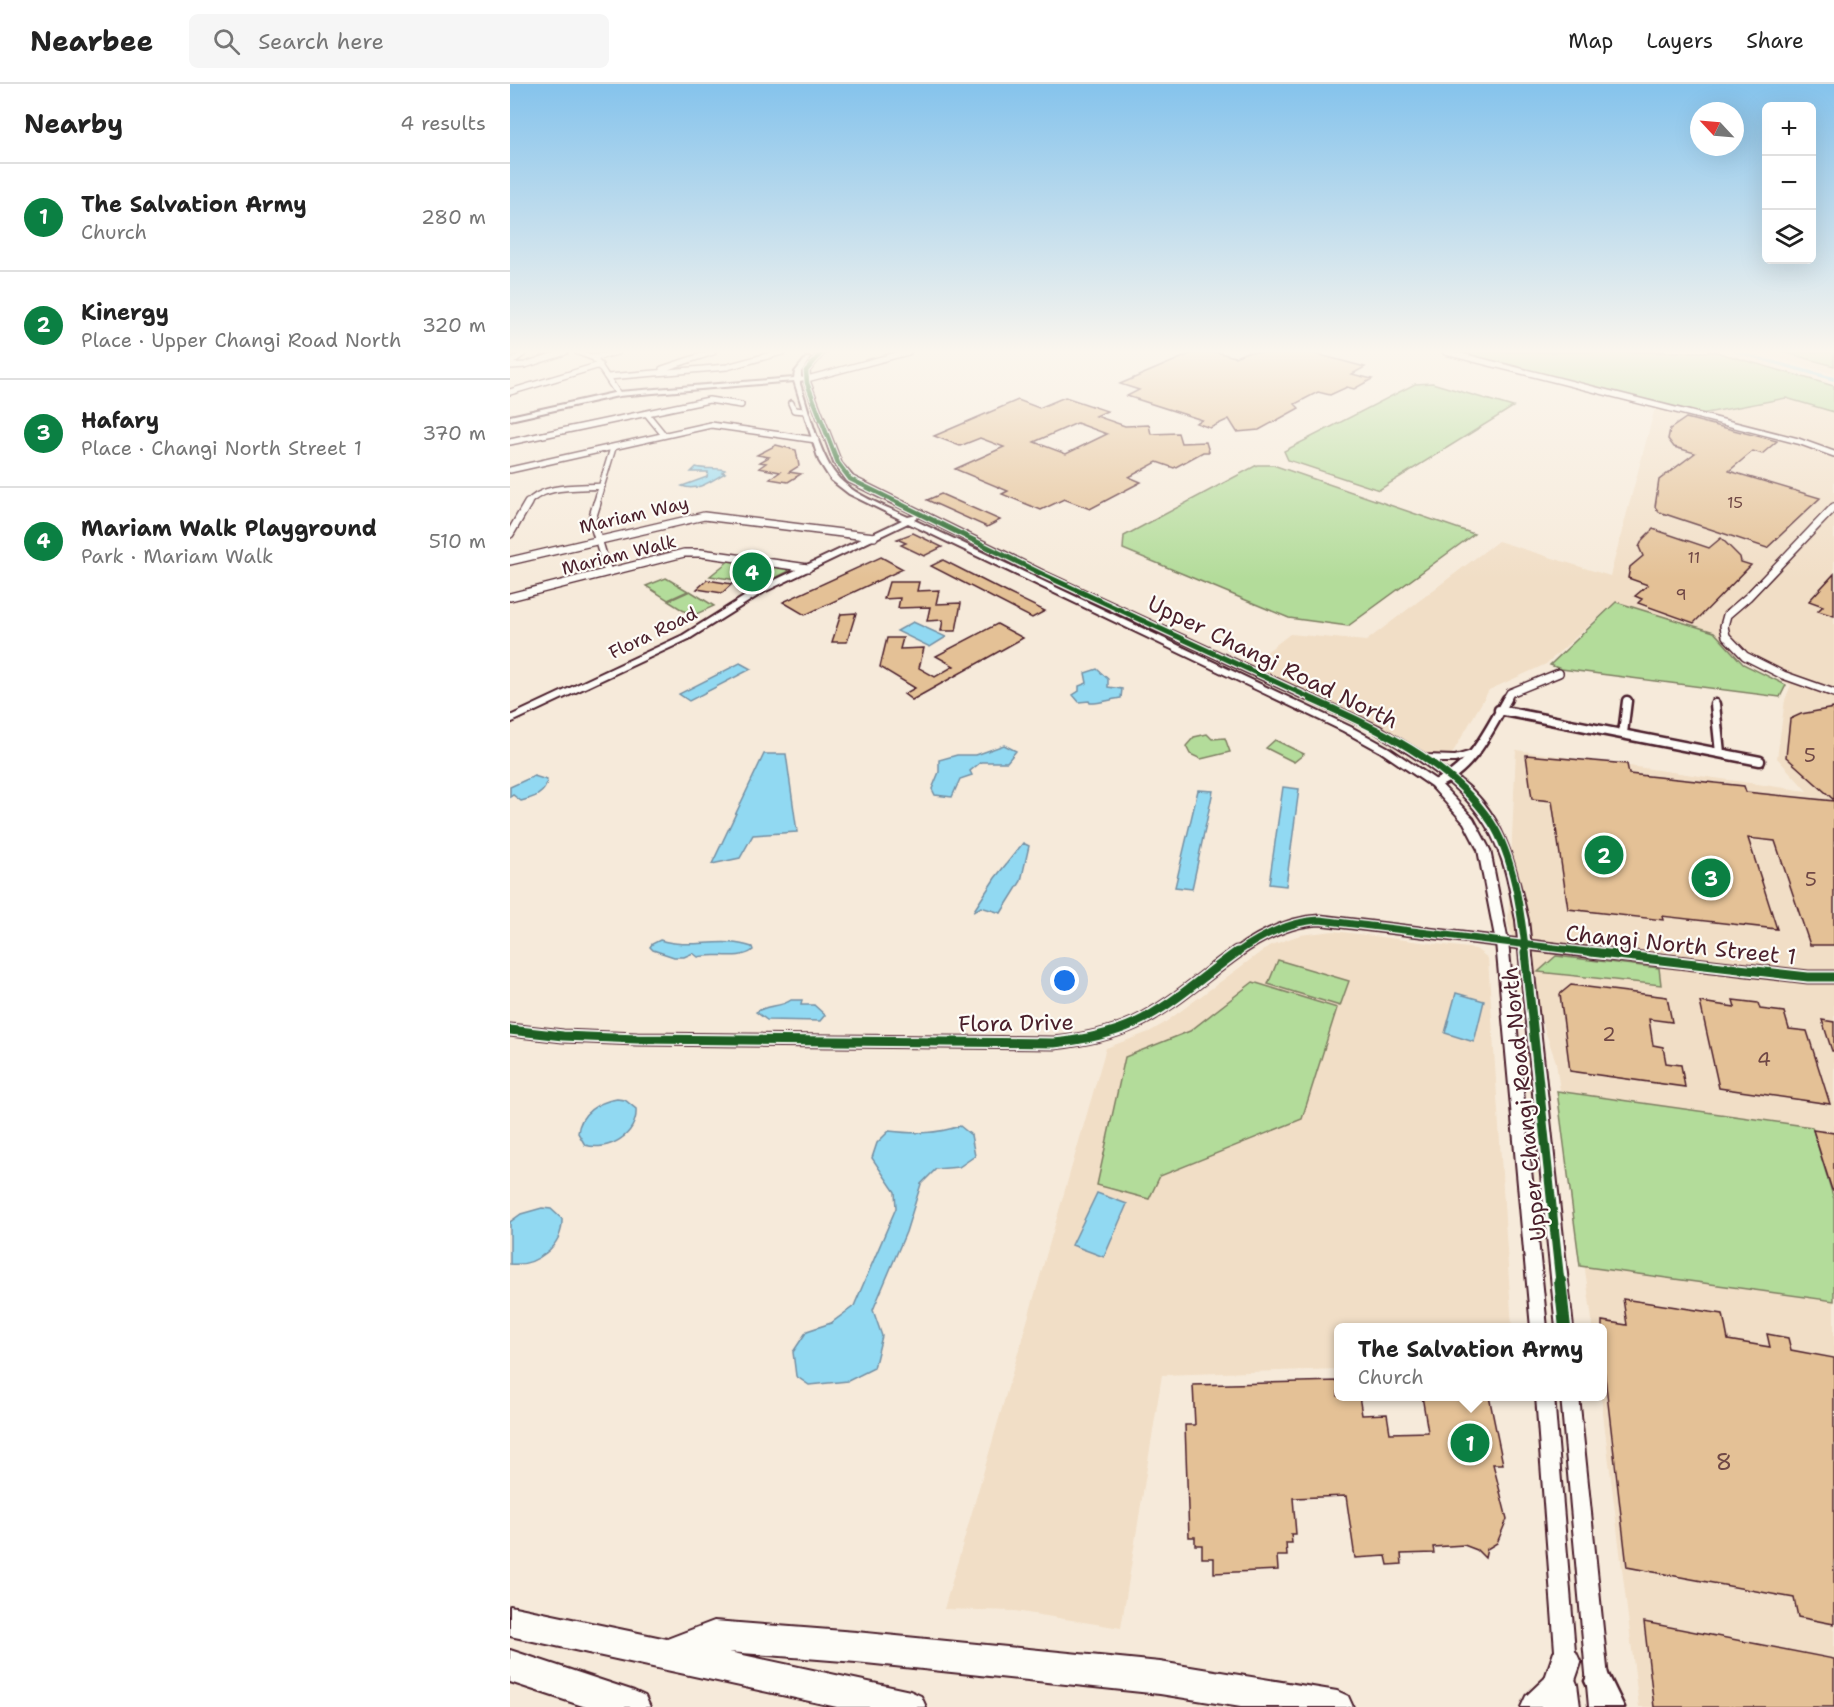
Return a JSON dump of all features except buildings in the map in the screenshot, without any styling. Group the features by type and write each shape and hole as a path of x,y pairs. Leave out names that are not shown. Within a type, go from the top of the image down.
{"highway":[{"path":"510,1621 910,1707"},
{"path":"669,1654 706,1637 737,1638 1160,1678 1337,1707"},
{"path":"1537,1707 1558,1687 1565,1663"},
{"path":"510,1666 634,1707"}],"main road":[{"path":"1598,1681 1611,1707"}],"street":[{"path":"510,442 580,428"},
{"path":"658,428 664,435"},
{"path":"510,470 698,428"},
{"path":"730,428 816,440"},
{"name":"Upper Changi Road North","path":"811,428 823,461 840,484 908,520 1347,729 1385,750 1435,784 1469,821 1484,850 1502,942 1539,1323"},
{"name":"Upper Changi Road North","path":"824,428 844,472 863,487 1375,728 1422,757 1468,792 1492,824 1506,854 1514,879 1525,945 1564,1323"},
{"path":"1745,428 1834,453"},
{"path":"608,572 592,519 613,448"},
{"path":"510,534 533,498 561,490 602,486"},
{"path":"1834,507 1748,597 1727,615 1724,626 1726,636 1745,656 1783,675 1834,693"},
{"path":"808,568 920,514"},
{"name":"Mariam Way","path":"510,561 704,516 874,537"},
{"name":"Mariam Walk","path":"510,597 691,553 808,568"},
{"name":"Flora Road","path":"510,720 686,637 761,590 808,568"},
{"path":"1133,628 1138,617"},
{"path":"1435,784 1451,778 1459,771 1514,690 1559,673"},
{"path":"1623,733 1627,701"},
{"path":"1715,704 1720,753"},
{"path":"1499,710 1760,761"},
{"path":"1422,757 1445,760 1472,754"},
{"name":"Flora Drive","path":"510,1030 563,1036 637,1039 1040,1044 1081,1041 1111,1032 1146,1017 1255,939 1278,929 1310,921 1340,921 1525,945"},
{"name":"Changi North Street 1","path":"1525,945 1808,977 1834,977"},
{"path":"1545,1401 1569,1707"},
{"path":"1570,1401 1600,1707"}],"shaded area":[{"path":"1650,428 1834,428 1834,1707 1639,1707 1601,1401 1607,1401 1607,1323 1592,1323 1556,1062 1508,924 1516,750 1807,791 1777,758 1785,700 1791,685 1741,659 1717,637 1611,606 1546,664 1489,690 1446,764 1251,664 1290,634 1366,641 1498,541 1610,576"},
{"path":"1334,931 1476,949 1488,958 1512,1323 1334,1323 1334,1369 1162,1375 1121,1628 1015,1611 944,1609 1106,1048 1149,1032 1163,1024 1269,946 1300,935"}],"green space":[{"path":"1329,428 1480,428 1379,490 1288,460 1284,451"},
{"path":"1257,465 1273,465 1474,534 1348,626 1289,618 1123,549 1124,536"},
{"path":"730,560 786,568 789,571 763,584 710,576"},
{"path":"666,578 688,591 668,600 646,586"},
{"path":"690,591 714,606 692,616 668,601"},
{"path":"1616,602 1714,632 1743,664 1786,685 1780,697 1561,669 1550,665"},
{"path":"1207,734 1212,739 1225,738 1230,752 1201,759 1190,754 1186,746 1194,737"},
{"path":"1275,740 1304,754 1294,762 1266,748"},
{"path":"1556,956 1659,968 1661,985 1538,972"},
{"path":"1278,960 1349,981 1340,1006 1268,984"},
{"path":"1253,982 1337,1008 1302,1119 1160,1176 1149,1199 1097,1185 1125,1057 1190,1031"},
{"path":"1557,1091 1812,1127 1834,1199 1834,1301 1580,1266"}],"water":[{"path":"696,467 721,469 725,470 722,472 725,473 699,487 682,486 707,477 708,472 691,472"},
{"path":"913,622 946,637 930,647 897,631"},
{"path":"740,663 751,669 689,701 679,694"},
{"path":"1097,669 1108,679 1108,687 1122,689 1121,698 1090,703 1089,701 1079,702 1073,695 1079,691 1079,686 1087,683 1085,673"},
{"path":"1004,745 1016,751 1007,762 981,762 970,771 972,775 960,779 952,797 935,795 932,789 939,772 939,760 957,755 976,755"},
{"path":"764,754 786,754 797,832 753,835 740,858 712,864"},
{"path":"534,776 547,780 541,792 521,801 513,795 510,797 510,787"},
{"path":"1283,787 1299,789 1286,886 1269,884"},
{"path":"1198,790 1213,791 1192,889 1175,887"},
{"path":"1023,843 1029,846 1021,881 1001,913 981,907 973,912 995,878"},
{"path":"660,940 683,944 741,944 752,947 753,950 734,956 698,957 693,953 684,957 674,957 650,947"},
{"path":"1456,993 1484,1001 1474,1042 1445,1033"},
{"path":"791,1000 802,1000 801,1005 814,1005 825,1015 820,1021 767,1020 756,1012"},
{"path":"617,1099 625,1100 636,1109 632,1127 627,1134 612,1144 594,1147 585,1145 578,1133 586,1114 603,1103"},
{"path":"960,1126 971,1135 975,1156 959,1167 936,1169 921,1184 906,1232 873,1310 882,1336 874,1368 848,1381 809,1385 796,1376 793,1352 807,1331 831,1323 854,1306 896,1208 895,1192 872,1158 877,1143 889,1131 925,1133"},
{"path":"1097,1193 1127,1204 1104,1257 1072,1245"},
{"path":"542,1208 551,1209 562,1219 558,1238 546,1253 538,1258 520,1264 510,1264 510,1222 521,1214"}],"cycle path":[{"path":"824,428 838,463 850,479 1042,574 1375,728 1422,757 1468,792 1492,823 1506,854 1522,920 1564,1323"},
{"path":"510,1030 563,1036 637,1039 1040,1044 1068,1041 1108,1033 1147,1017 1243,948 1285,927 1316,920 1808,977 1834,977"}],"place":[{"name":"Mariam Walk Playground","path":"752,572"},
{"name":"Kinergy","path":"1604,855"},
{"name":"Hafary","path":"1711,878"},
{"name":"The Salvation Army","path":"1470,1443"}]}
